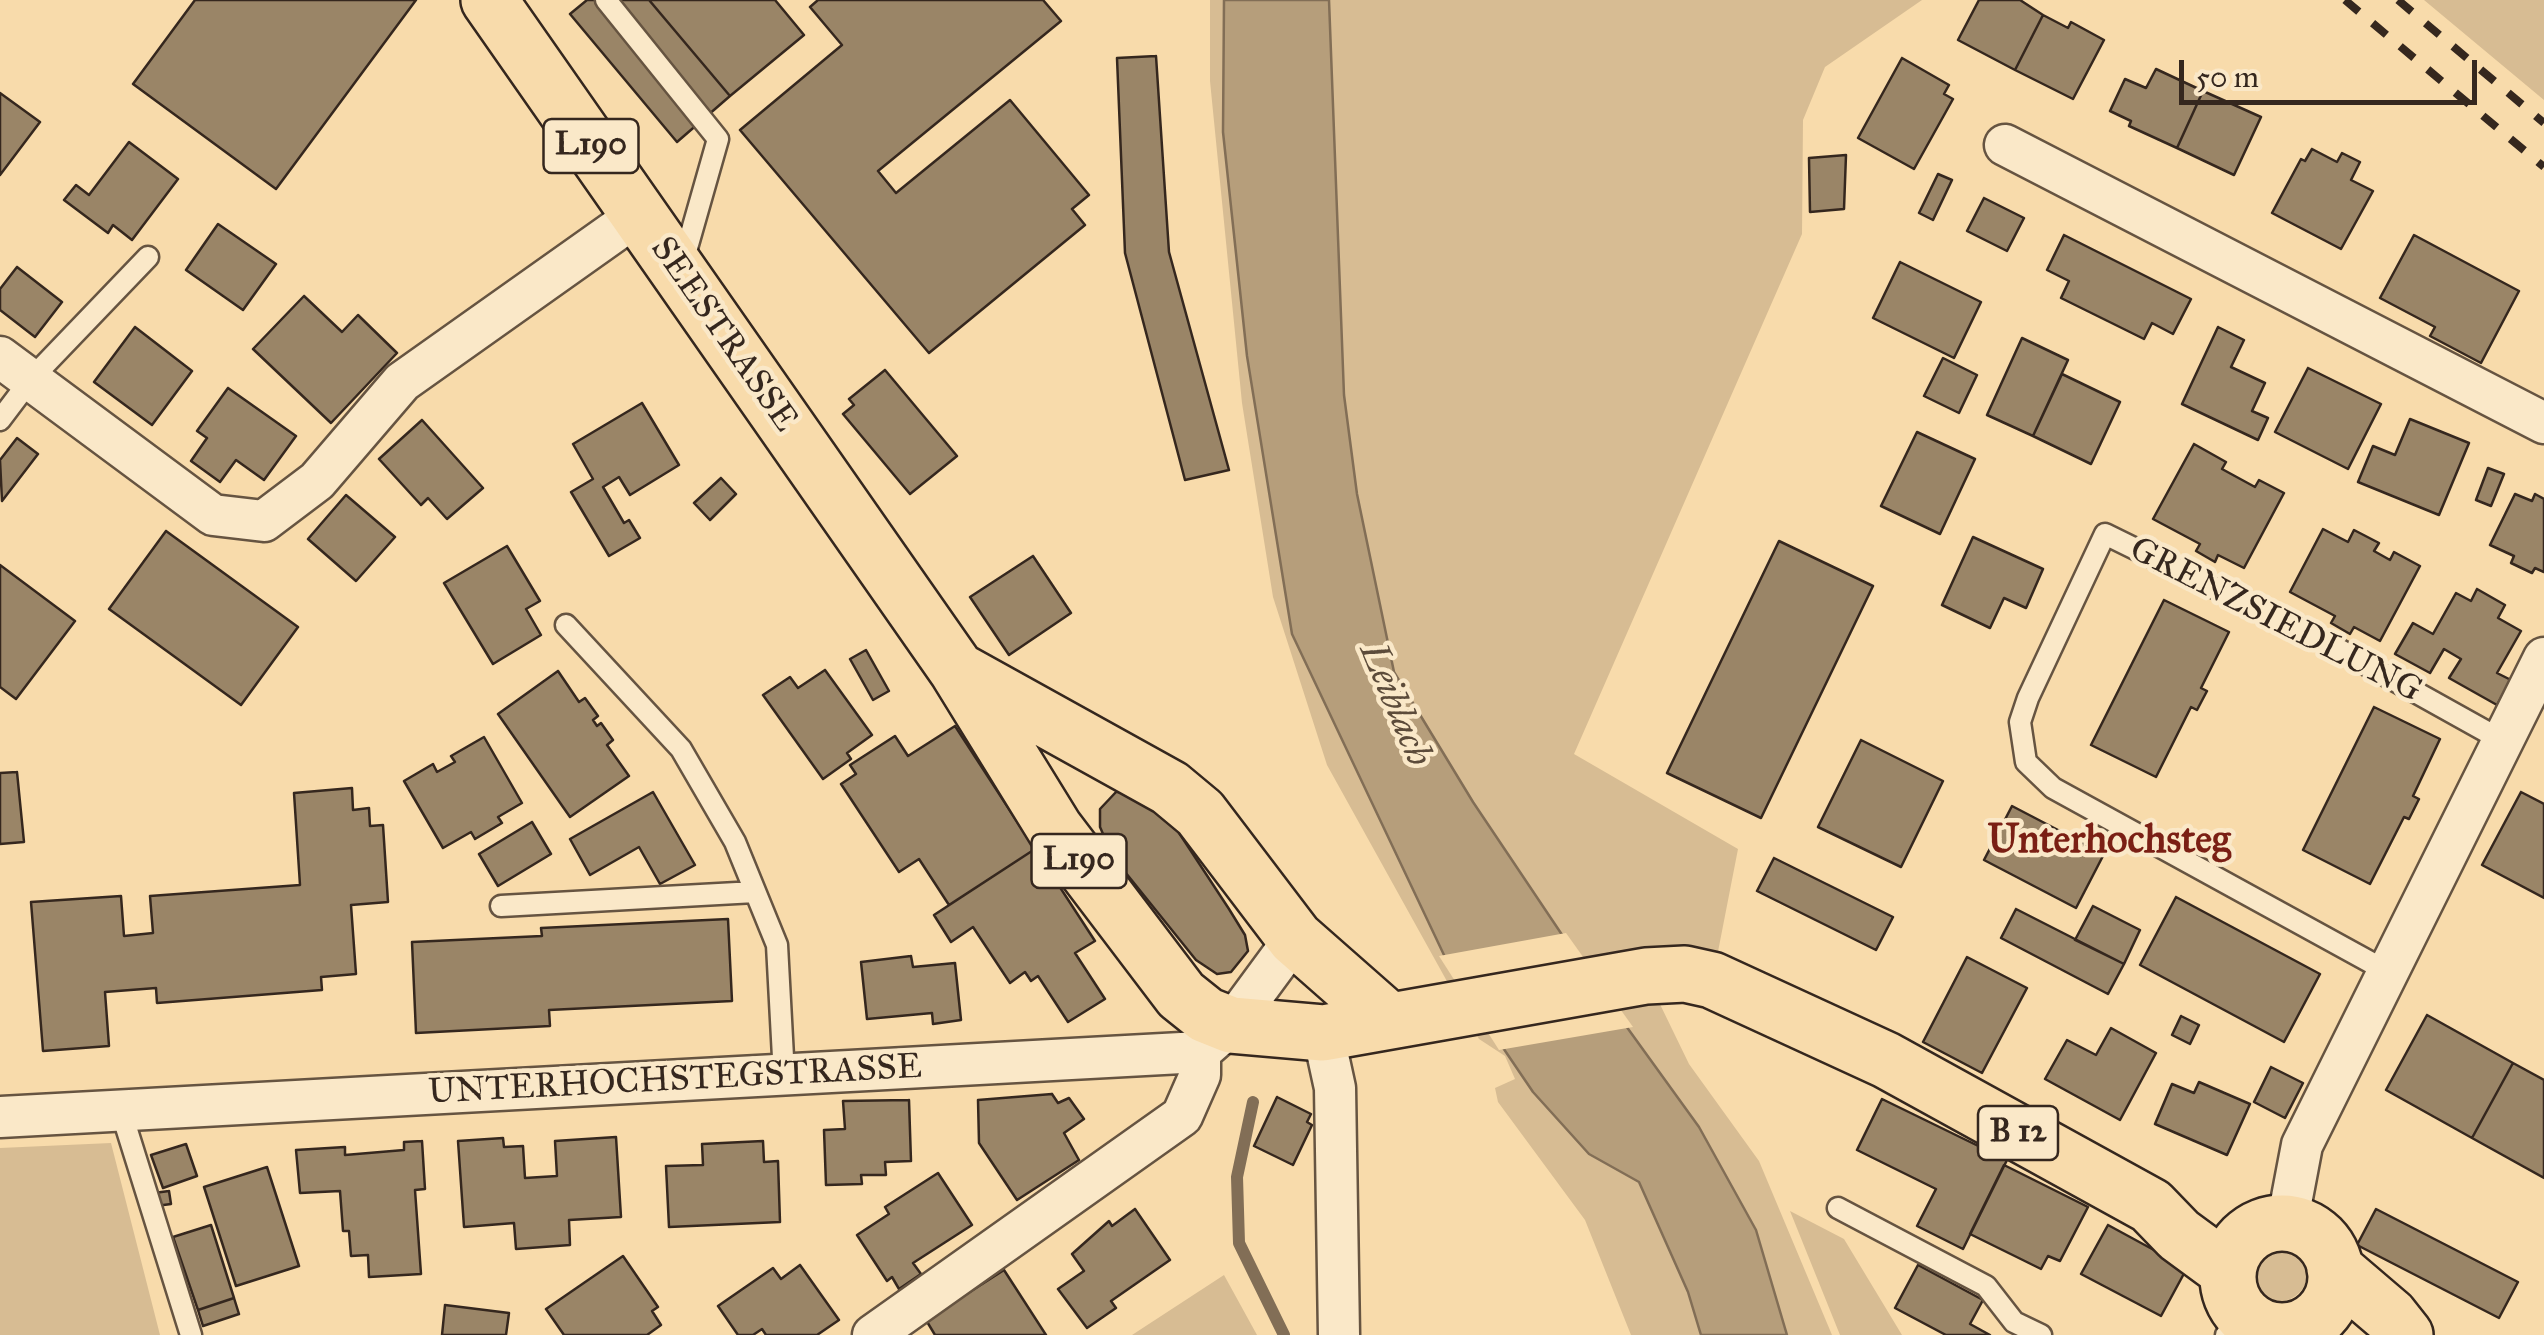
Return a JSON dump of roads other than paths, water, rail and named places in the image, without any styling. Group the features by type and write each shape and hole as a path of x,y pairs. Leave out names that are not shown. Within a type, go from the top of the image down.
{"main road":[{"name":"SEESTRASSE","path":"493,1 957,670 1055,829 1181,995 1206,1015 1215,1038 1323,1033 1554,992"},
{"name":"SEESTRASSE","path":"957,670 1170,788 1200,814 1295,938 1410,1015"},
{"name":"B 12","path":"1554,992 1646,976 1685,974 1712,980 1886,1060 2152,1206 2179,1235 2233,1308"},
{"name":"B 12","path":"2152,1206 2192,1209 2273,1226"},
{"path":"2273,1226 2318,1236 2330,1251 2336,1269 2332,1328 2282,1332 2265,1329 2233,1308 2238,1246 2273,1226"},
{"path":"2336,1269 2405,1335"}],"street":[{"path":"2004,145 2544,424"},
{"path":"15,368 213,515 264,521 318,480 402,382 638,214"},
{"path":"2273,1226 2302,1144 2544,658"},
{"path":"873,1335 1182,1116 1215,1038 1295,938"},
{"path":"1323,1033 1335,1088 1339,1335"},
{"name":"UNTERHOCHSTEGSTRASSE","path":"0,1117 784,1076 1215,1038"}],"lane":[{"path":"606,0 718,138 680,274"},
{"path":"0,420 15,368 148,257"},
{"name":"GRENZSIEDLUNG","path":"2390,973 2054,788 2026,762 2020,722 2028,698 2104,534 2330,645 2505,742"},
{"path":"566,625 681,749 734,842 777,944 784,1076"},
{"path":"501,906 755,892"},
{"path":"121,1111 191,1335"},
{"path":"1838,1208 1986,1286 2014,1322 2041,1335"}],"water":[{"name":"Leiblach","path":"1224,0 1329,0 1344,395 1357,494 1394,672 1473,802 1587,972 1699,1127 1756,1230 1787,1335 1701,1335 1688,1292 1639,1182 1589,1154 1533,1092 1453,974 1292,634 1247,356 1223,132"}],"waterway":[{"path":"1253,1102 1237,1177 1239,1243 1284,1335"}],"railway":[{"path":"2345,0 2544,167"},
{"path":"2398,0 2544,123"}],"district":[{"name":"Unterhochsteg","path":"2109,842"}]}
